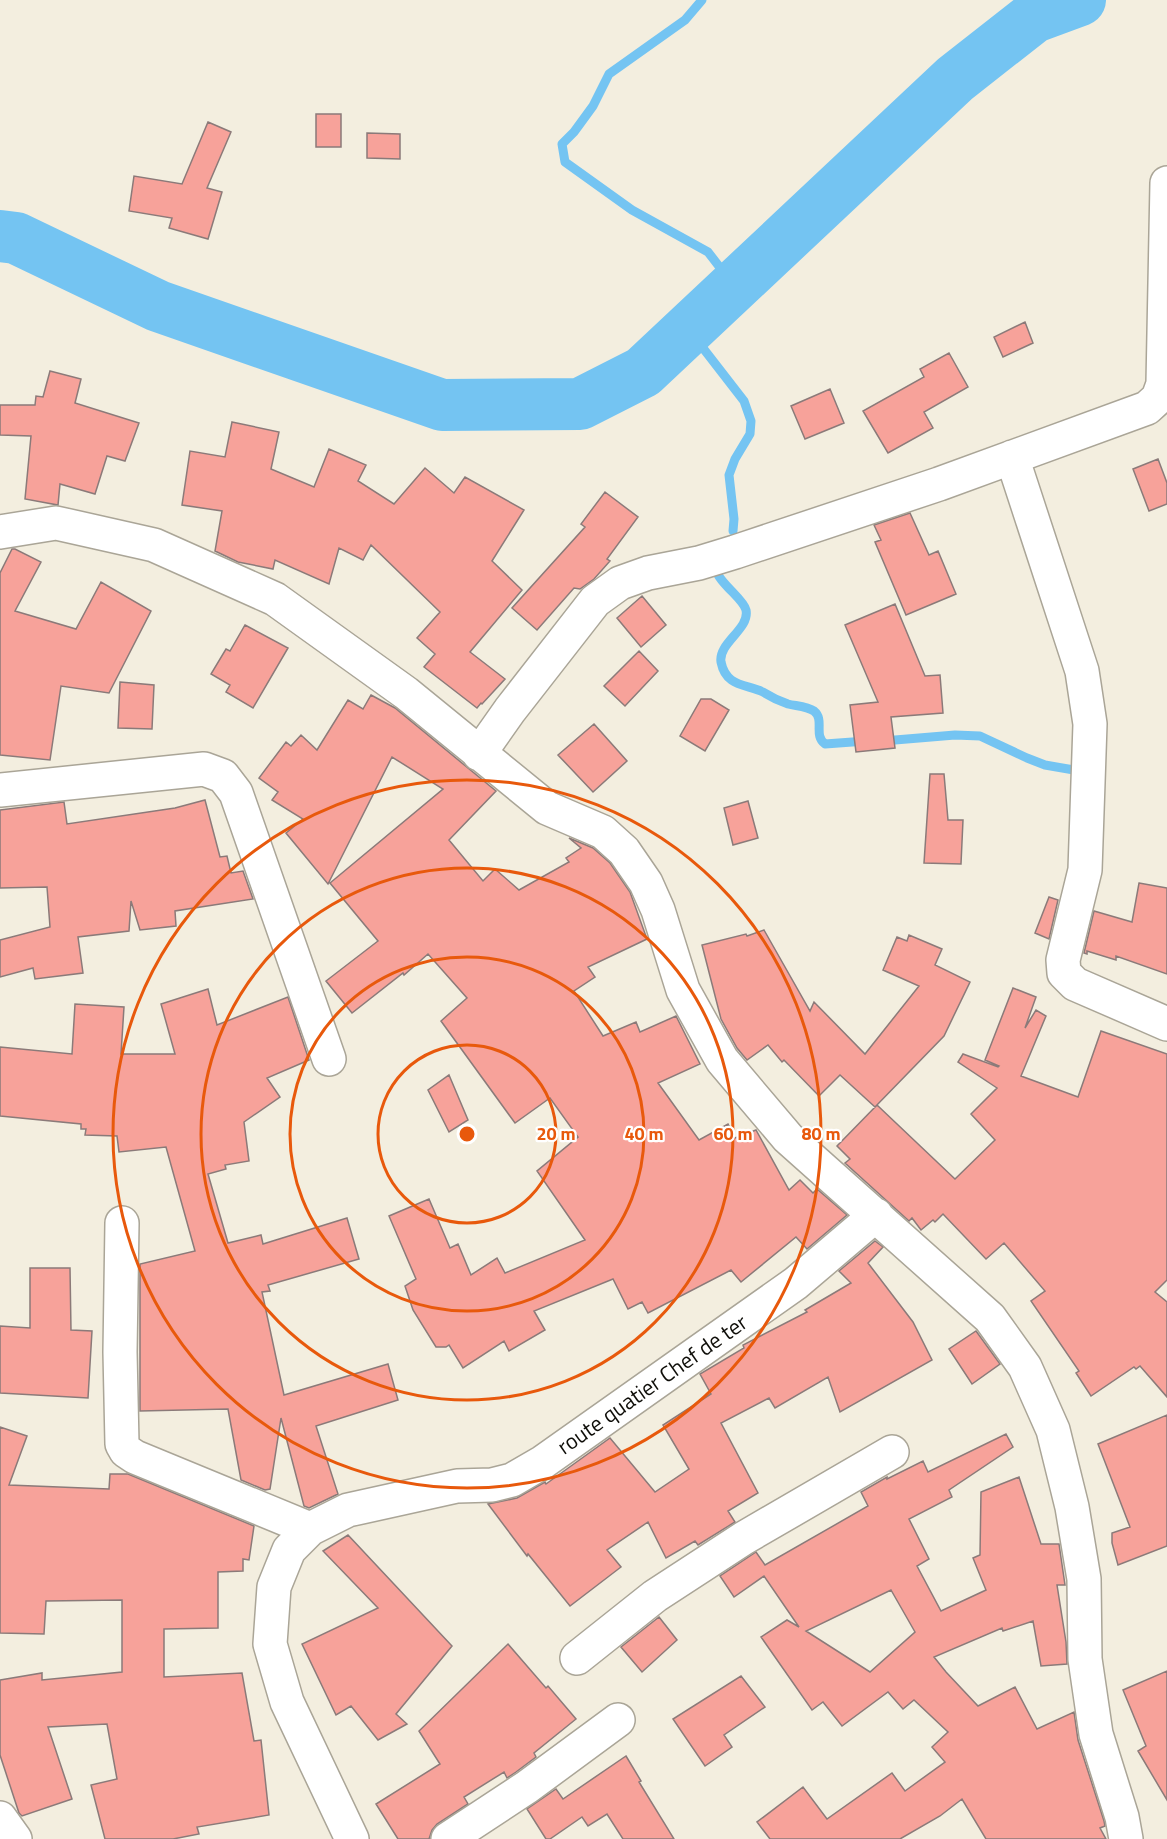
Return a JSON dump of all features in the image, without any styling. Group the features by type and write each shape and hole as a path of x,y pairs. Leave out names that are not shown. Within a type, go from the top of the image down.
{"street":[{"path":"479,754 510,710 595,601 620,583 648,573 699,563 735,552 939,484 1147,408 1158,398 1163,384 1167,183"},
{"path":"1012,457 1082,671 1090,724 1085,870 1062,960 1064,973 1075,984 1167,1024"},
{"path":"0,532 56,523 154,545 275,599 406,693 547,808 603,832 624,850 646,883 658,910 688,1003 722,1060 788,1138 990,1318 1025,1367 1053,1430 1071,1507 1083,1578 1085,1659 1096,1734 1122,1817 1126,1839"},
{"path":"0,790 204,769 223,776 236,793 329,1059"},
{"name":"route quatier Chef de ter","path":"352,1839 288,1702 270,1644 274,1587 289,1550 310,1529 348,1510 457,1486 492,1485 512,1480 543,1462 796,1283 876,1215"},
{"path":"122,1223 120,1352 122,1444 126,1451 135,1457 310,1529"},
{"path":"577,1658 655,1596 744,1538 892,1452"},
{"path":"448,1839 527,1787 618,1720"},
{"path":"0,1818 15,1839"}],"building":[{"path":"316,114 341,114 341,147 316,147"},
{"path":"208,122 231,132 207,188 222,192 208,239 169,228 172,218 129,211 134,176 182,184"},
{"path":"367,133 400,134 400,159 367,158"},
{"path":"1025,322 1033,343 1003,357 994,337"},
{"path":"949,353 968,387 924,412 933,428 888,453 863,411 924,377 920,369"},
{"path":"50,371 81,379 75,403 139,423 125,461 107,456 95,494 60,484 58,505 25,499 31,436 0,435 0,405 35,405 36,396 43,397"},
{"path":"830,389 844,423 805,439 791,406"},
{"path":"232,422 279,432 271,469 314,487 329,449 366,465 358,481 394,504 425,468 454,493 465,477 524,510 492,561 522,590 470,652 505,679 482,704 477,708 424,667 435,654 417,638 440,612 371,545 363,560 339,548 329,584 275,560 273,569 238,562 215,551 222,511 182,505 190,451 225,457"},
{"path":"1158,459 1167,483 1167,504 1149,511 1133,469"},
{"path":"605,492 638,517 607,559 610,561 594,579 580,589 574,588 537,630 512,608 585,527 581,524"},
{"path":"910,513 929,555 938,551 956,594 906,615 875,542 881,540 874,525"},
{"path":"12,549 41,562 15,611 76,629 101,582 151,611 109,693 61,686 50,760 0,755 0,573"},
{"path":"642,596 666,625 641,647 617,618"},
{"path":"895,604 925,676 940,675 943,713 891,717 895,748 856,752 850,705 878,702 845,625"},
{"path":"245,625 288,648 253,708 226,692 230,685 211,674 226,649 230,651"},
{"path":"639,651 658,671 625,706 604,686"},
{"path":"120,682 154,685 152,729 118,728"},
{"path":"371,695 395,708 496,791 449,840 483,881 495,869 519,890 569,862 566,858 581,848 569,838 593,848 610,863 630,892 647,939 588,967 595,977 574,991 603,1036 636,1022 640,1032 676,1016 700,1064 658,1083 699,1140 728,1124 735,1138 756,1130 789,1190 800,1180 813,1193 817,1189 847,1215 807,1249 796,1237 741,1282 731,1270 648,1313 642,1302 628,1309 613,1279 534,1311 545,1330 509,1351 504,1341 463,1368 449,1345 436,1347 413,1310 405,1286 416,1279 389,1216 429,1199 450,1248 458,1244 471,1275 497,1258 505,1273 585,1240 537,1171 578,1137 550,1098 515,1123 441,1021 467,998 428,954 404,975 403,973 352,1013 326,981 378,941 330,883 443,789 392,757 328,884 286,833 303,819 272,800 278,792 259,778 286,742 291,746 301,735 317,750 348,700 363,709"},
{"path":"701,699 711,699 729,710 705,751 680,736"},
{"path":"594,724 627,761 593,792 558,755"},
{"path":"930,774 944,774 948,820 963,820 961,864 924,863"},
{"path":"205,800 220,857 227,856 231,873 243,871 253,899 175,911 176,926 140,930 131,901 129,931 78,937 83,973 35,979 33,968 0,977 0,940 50,927 47,887 0,888 0,810 64,802 67,824 175,808"},
{"path":"748,801 758,838 733,845 724,808"},
{"path":"1139,883 1167,888 1167,974 1116,956 1116,960 1087,951 1087,954 1084,953 1094,911 1132,922"},
{"path":"1049,897 1058,900 1049,939 1035,933"},
{"path":"764,930 810,1011 814,1002 865,1054 919,986 883,970 897,937 907,941 909,935 942,949 935,965 970,982 944,1036 875,1107 840,1075 819,1096 784,1060 782,1062 768,1045 747,1060 737,1048 721,1019 702,945 746,934 747,936"},
{"path":"1013,988 1036,997 1025,1028 1036,1010 1046,1016 1021,1076 1078,1097 1101,1031 1167,1054 1167,1280 1155,1292 1167,1302 1167,1397 1140,1366 1136,1369 1134,1367 1091,1396 1076,1373 1079,1371 1031,1301 1045,1291 1004,1243 986,1259 943,1214 921,1230 912,1218 909,1221 845,1163 850,1159 837,1146 877,1105 955,1179 995,1140 971,1114 997,1088 958,1062 963,1054 999,1066 985,1060"},
{"path":"208,989 217,1025 288,997 309,1060 267,1078 280,1097 244,1122 249,1161 225,1165 226,1169 208,1174 228,1243 261,1235 263,1244 347,1218 359,1259 268,1285 270,1291 262,1292 284,1395 388,1364 398,1400 316,1426 338,1494 309,1508 304,1506 281,1418 270,1489 265,1490 241,1480 228,1409 140,1411 140,1264 195,1251 166,1147 119,1152 117,1136 85,1135 86,1129 81,1129 81,1124 0,1116 0,1047 72,1054 75,1004 124,1007 121,1054 175,1054 161,1004"},
{"path":"449,1075 468,1120 449,1132 428,1090"},
{"path":"875,1241 883,1247 868,1263 913,1322 932,1360 840,1412 828,1377 775,1408 769,1398 721,1423 758,1493 728,1511 735,1522 698,1545 695,1541 666,1558 648,1522 607,1550 621,1567 570,1606 528,1554 527,1556 488,1504 517,1498 545,1482 546,1484 610,1438 655,1492 689,1469 663,1425 711,1394 700,1374 744,1348 743,1345 807,1312 805,1310 851,1283 839,1271"},
{"path":"30,1268 70,1268 71,1330 92,1331 88,1398 0,1393 0,1326 30,1328"},
{"path":"976,1331 1000,1364 972,1384 949,1349"},
{"path":"1167,1415 1167,1546 1118,1565 1112,1543 1112,1533 1130,1527 1098,1444"},
{"path":"0,1427 27,1436 9,1485 109,1489 110,1474 128,1474 254,1526 249,1560 243,1559 243,1571 218,1572 218,1628 164,1629 164,1677 242,1673 254,1741 261,1740 269,1815 197,1827 199,1834 173,1839 105,1839 91,1785 117,1779 107,1724 48,1727 72,1799 22,1816 19,1813 0,1755 0,1680 42,1673 42,1680 122,1672 122,1600 46,1601 44,1634 0,1633"},
{"path":"1006,1434 1013,1447 949,1490 952,1497 909,1519 929,1559 917,1566 941,1611 986,1590 973,1558 980,1555 981,1492 1019,1477 1041,1544 1059,1544 1065,1585 1057,1585 1067,1664 1041,1666 1033,1621 1003,1631 1002,1628 934,1657 978,1706 1015,1687 1037,1729 1074,1712 1078,1740 1104,1821 1105,1826 1100,1828 1106,1839 986,1839 962,1799 940,1816 900,1839 770,1839 757,1822 803,1787 827,1819 892,1773 905,1791 945,1762 932,1747 948,1732 914,1700 903,1709 888,1692 842,1726 823,1702 812,1710 761,1637 787,1620 799,1627 764,1576 734,1597 720,1576 756,1552 765,1565 868,1506 861,1492 887,1477 887,1479 923,1461 928,1472","holes":["891,1590 915,1632 870,1672 806,1631"]},
{"path":"348,1535 452,1646 396,1714 407,1724 378,1740 351,1706 336,1715 302,1644 378,1608 323,1551"},
{"path":"659,1617 677,1640 642,1672 621,1647"},
{"path":"508,1644 576,1719 534,1753 536,1757 516,1772 507,1778 504,1772 464,1797 468,1804 437,1824 429,1839 398,1839 376,1804 440,1764 419,1731"},
{"path":"1167,1671 1167,1800 1138,1751 1146,1746 1123,1690"},
{"path":"741,1676 765,1707 724,1735 732,1747 705,1766 673,1719"},
{"path":"626,1756 674,1839 623,1839 607,1814 588,1826 582,1817 550,1839 546,1839 527,1809 556,1789 563,1799"}],"waterway":[{"path":"702,0 685,20 609,74 593,106 562,144 565,162 632,210 708,252 735,287"},
{"path":"0,236 16,238 158,306 442,405 580,404 643,372 955,79 1034,17 1080,0"},
{"path":"689,330 744,401 751,421 750,434 735,459 729,475 734,519 733,531"},
{"path":"714,566 721,579 746,610 743,623 721,655 721,662 727,676 781,702 814,711 819,719 820,736 825,744 866,741"},
{"path":"883,741 955,735 980,736 1027,758 1045,765 1074,770 1082,776"}]}
